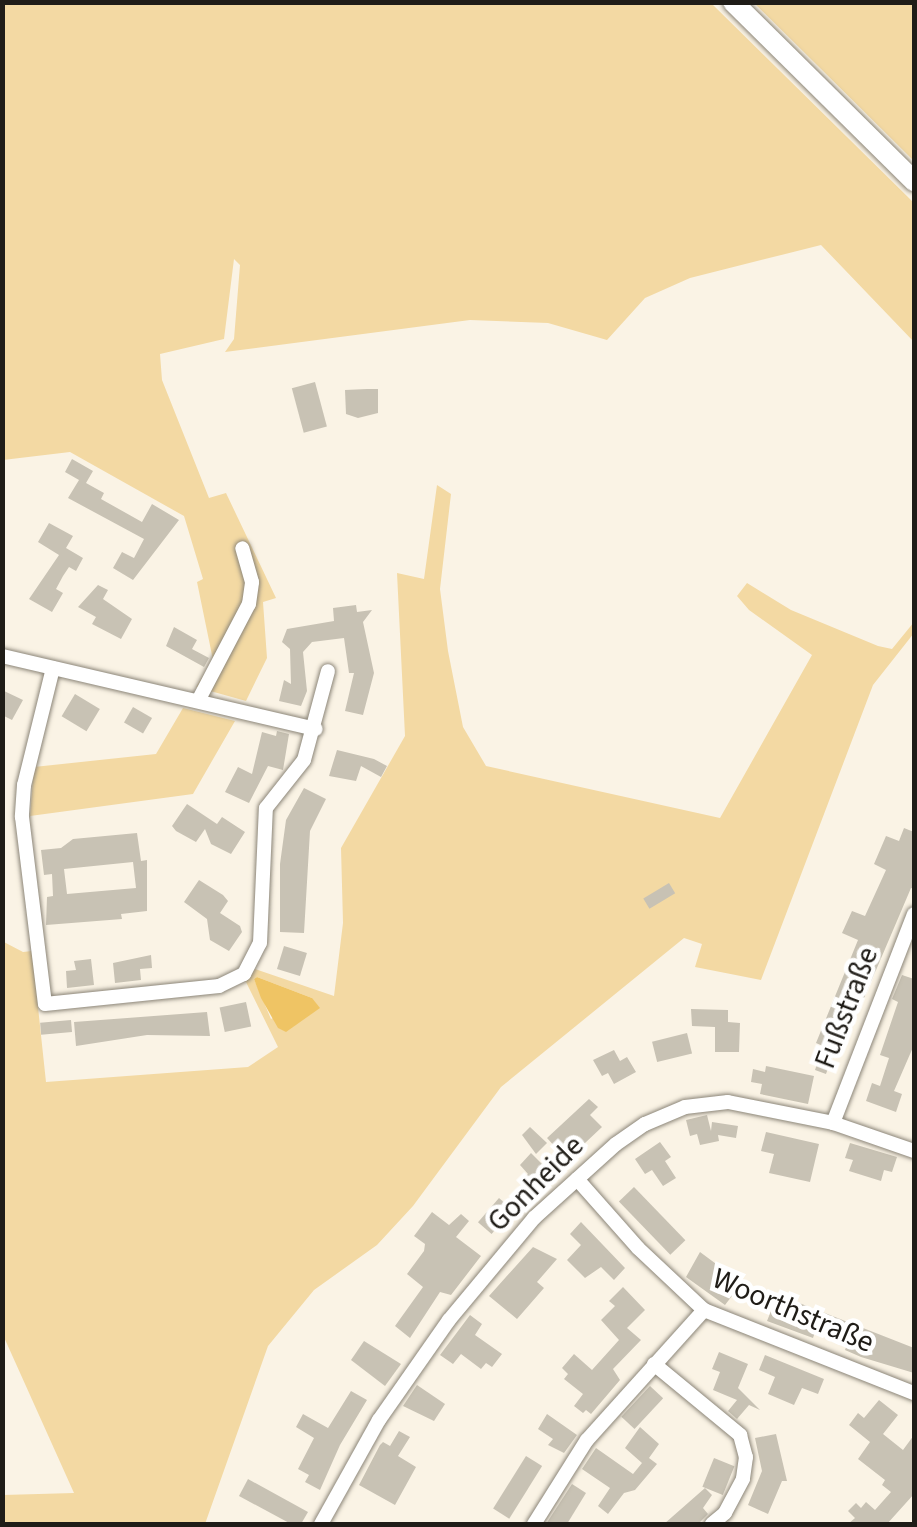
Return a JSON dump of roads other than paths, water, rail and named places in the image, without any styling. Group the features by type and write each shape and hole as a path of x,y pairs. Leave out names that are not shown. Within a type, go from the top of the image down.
{"main road":[{"path":"733,2 914,181"}],"street":[{"path":"198,701 248,604 252,582 242,548"},
{"path":"2,656 316,729"},
{"path":"53,668 24,784 22,817 45,1004 219,986 244,974 260,942 266,808 304,760 316,729 328,671"},
{"name":"Fußstraße","path":"833,1123 914,914"},
{"name":"Gonheide","path":"321,1524 379,1420 449,1320 534,1218 646,1124 699,1104 728,1102 833,1123 914,1151"},
{"name":"Woorthstraße","path":"581,1176 704,1310 914,1393"},
{"path":"534,1524 587,1440 704,1310"},
{"path":"654,1364 740,1435 746,1458 743,1479 725,1512 712,1524"}]}
